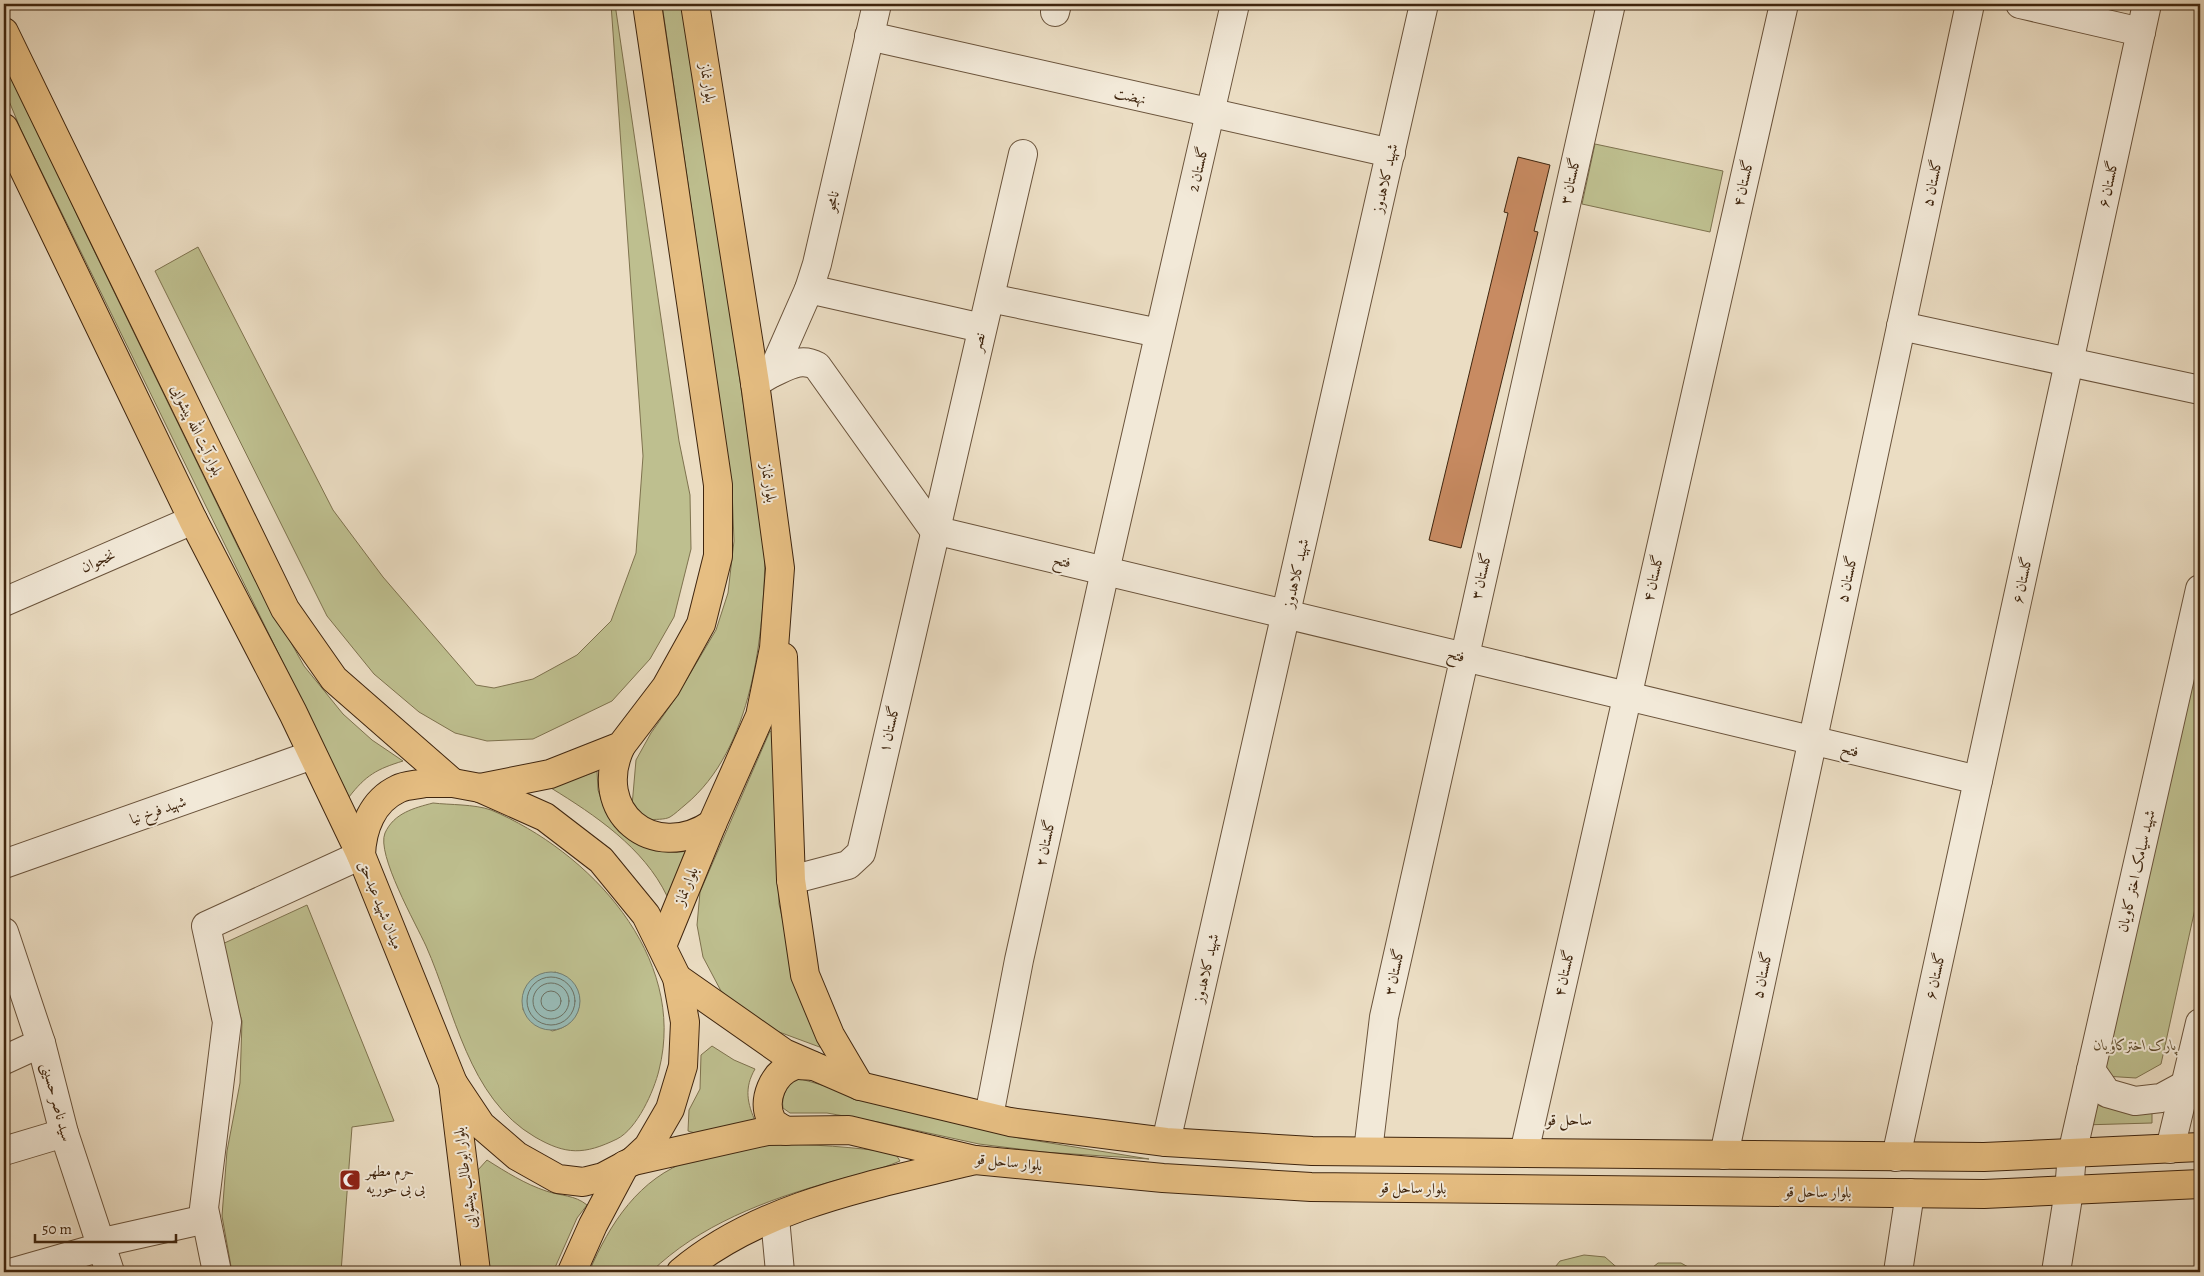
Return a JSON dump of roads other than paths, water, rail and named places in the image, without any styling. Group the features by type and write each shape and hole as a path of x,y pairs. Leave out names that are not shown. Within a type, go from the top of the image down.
{"main road":[{"path":"647,4 718,485 718,556 701,624 666,687 621,746 615,760 612,776 613,791 618,806 627,819 653,836 669,839 692,835 712,824"},
{"name":"بلوار نماز","path":"662,946 712,824 760,716 774,648 780,568 764,378 695,4"},
{"name":"بلوار آیت الله پیشوایی","path":"4,32 285,609 334,680 453,783"},
{"path":"4,128 193,520 312,755 360,855"},
{"path":"780,568 791,880 804,975 830,1035 860,1086"},
{"path":"480,788 550,774 621,746"},
{"name":"میدان شهید عبدحق","path":"425,783 453,783 480,788 544,817 601,860 646,915 678,978 685,1022 682,1066 670,1109 648,1147 629,1163 603,1177 583,1182 558,1179 517,1156 481,1125 453,1083 360,855 362,838 367,822 376,807 398,789 425,783"},
{"path":"678,978 784,1053 860,1086 1010,1122 1166,1142 1312,1151 1896,1157 1984,1157 2200,1148"},
{"path":"786,1131 771,1121 768,1109 769,1092 778,1075 794,1066 813,1066"},
{"name":"بلوار ابوطالب پیشوایی","path":"453,1083 476,1272"},
{"name":"بلوار ساحل قو","path":"629,1163 767,1131 849,1130 976,1160 1163,1178 1311,1187 1984,1194 2200,1184"},
{"path":"681,1272 704,1253 776,1218 830,1197 976,1160"},
{"path":"572,1272 593,1225 629,1163"}],"street":[{"name":"نامجو","path":"764,378 810,289 877,4"},
{"name":"گلستان 2","path":"1105,571 1236,4"},
{"name":"شهید کلاهدوز","path":"1166,1142 1424,4"},
{"name":"گلستان ۳","path":"1368,1151 1384,1016 1462,657 1611,4"},
{"name":"گلستان ۴","path":"1524,1153 1784,4"},
{"name":"گلستان ۵","path":"1724,1155 1970,4"},
{"path":"2020,4 2141,32"},
{"name":"گلستان ۶","path":"1896,1157 2147,4"},
{"name":"نهضت","path":"869,36 1391,153"},
{"name":"نصر","path":"934,530 1023,154"},
{"path":"810,289 982,328"},
{"path":"990,298 1159,333"},
{"path":"1901,326 2200,390"},
{"path":"764,378 799,361 810,362 817,366 934,530"},
{"name":"نخجوان","path":"4,602 193,520"},
{"name":"فتح","path":"934,530 1978,780"},
{"name":"گلستان ۱","path":"791,880 848,865 861,853 934,530"},
{"name":"گلستان ۲","path":"988,1116 1019,960 1105,571"},
{"name":"شهید سیامک اختر کاویان","path":"2056,1272 2069,1190 2072,1154 2200,589"},
{"name":"شهید فرخ نیا","path":"4,864 312,755"},
{"path":"217,1272 204,1208 227,1022 206,926 360,855"},
{"name":"سید ناصر حسینی","path":"4,933 41,1043 64,1132 110,1272"},
{"path":"2170,1149 2200,1023"},
{"path":"4,1060 41,1043"},
{"path":"2091,1070 2107,1093 2135,1101 2161,1098 2186,1085"},
{"path":"4,1151 64,1132"},
{"path":"1898,1272 1910,1193"},
{"path":"14,1272 90,1250 99,1243 206,1218"},
{"path":"776,1218 780,1272"}],"water":[{"path":"545,972 557,972 572,980 580,995 580,1007 572,1022 557,1030 545,1030 530,1022 522,1007 522,995 530,980"}],"place":[{"name":"حرم مطهر بی بی حوریه","path":"350,1180"}],"district":[{"name":"ساحل قو","path":"1569,1119"}],"park label":[{"name":"پارک اخترکاویان","path":"2135,1045"}]}
